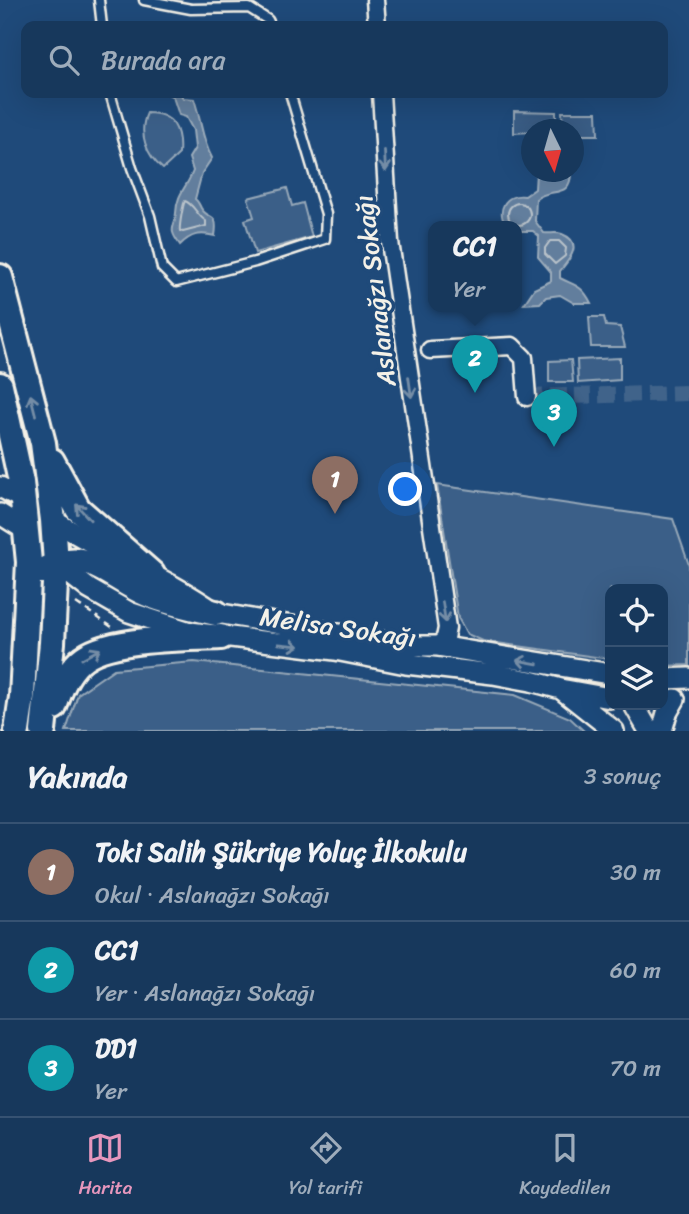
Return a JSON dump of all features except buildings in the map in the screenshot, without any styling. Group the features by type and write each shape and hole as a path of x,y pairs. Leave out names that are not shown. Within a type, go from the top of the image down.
{"main road":[{"path":"0,277 43,443 53,520 56,564 45,731"},
{"path":"1,404 17,457 27,531 28,587 22,697 17,731"},
{"path":"43,443 78,509 152,574"},
{"path":"23,499 53,520"},
{"path":"27,531 56,564"},
{"path":"28,587 44,569 71,559 87,561 145,593 219,625"},
{"path":"45,731 64,680 80,660 97,650 124,643 219,625"}],"street":[{"path":"375,0 377,21"},
{"name":"Aslanağzı Sokağı","path":"381,98 390,242 447,628 445,638 438,646"},
{"path":"430,350 512,346 524,358 527,397"},
{"path":"0,487 23,499"},
{"path":"0,514 27,531"},
{"name":"Melisa Sokağı","path":"53,520 88,542 195,598 219,625 406,664 493,674 561,689 614,731"},
{"name":"Melisa Sokağı","path":"219,625 409,646 438,646 605,677"},
{"path":"668,679 689,678"},
{"path":"561,689 605,697"},
{"path":"662,731 667,713 676,698"},
{"path":"637,710 649,731"}],"lane":[{"path":"99,0 101,21"},
{"path":"144,0 191,9 249,8 268,21"},
{"path":"111,98 132,168 150,216 162,268 176,282 255,262 325,239 326,214 291,98"}],"path":[{"path":"76,603 120,632"}],"shaded area":[{"path":"514,111 556,112 556,119 521,119 521,133 514,133"},
{"path":"562,112 597,112 598,135 584,135 584,119 562,119"},
{"path":"147,113 170,120 179,137 179,154 163,169 152,157 145,143 143,128"},
{"path":"287,188 292,206 303,203 312,237 255,253 245,220 254,217 248,198"},
{"path":"589,317 604,317 606,326 620,327 625,347 591,347"},
{"path":"620,358 620,380 578,383 577,360"},
{"path":"571,360 573,382 549,382 549,361"},
{"path":"437,485 673,519 689,565 689,665 668,666 668,584 605,584 605,658 483,641 467,634 458,618"},
{"path":"194,662 515,695 570,718 584,731 66,731 78,694 114,669"}],"water":[{"path":"173,98 194,99 212,158 202,173 195,199 204,212 214,219 216,228 215,236 196,235 180,245 173,229 178,201 193,171 189,158 195,148 193,130 186,117 179,115"},
{"path":"535,182 570,182 564,190 536,199 535,221 544,233 562,234 573,242 573,252 560,271 560,278 581,289 591,303 574,303 560,295 546,297 540,303 524,304 534,289 551,281 551,272 538,257 539,236 533,231 522,231 522,221 504,221 502,215 507,200 525,196 535,189"}],"tunnel":[{"path":"527,397 689,393"}],"place":[{"name":"CC1","path":"475,393"},
{"name":"DD1","path":"554,447"},
{"name":"Toki Salih Şükriye Yoluç İlkokulu","path":"335,514"}]}
